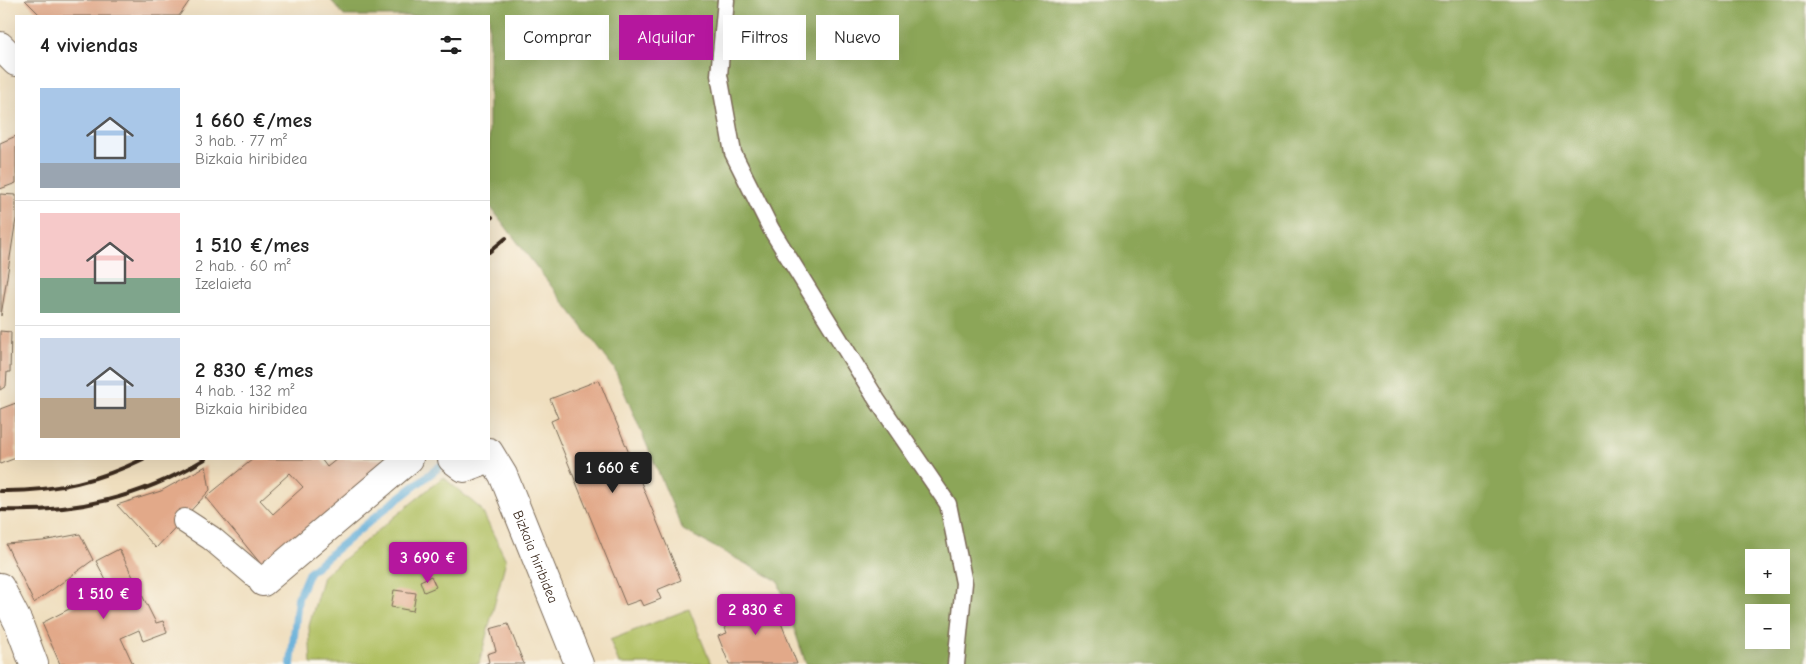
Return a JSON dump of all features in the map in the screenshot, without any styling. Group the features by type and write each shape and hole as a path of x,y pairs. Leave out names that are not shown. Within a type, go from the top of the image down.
{"street":[{"path":"0,46 15,61"},
{"name":"Bizkaia hiribidea","path":"490,457 503,475 579,664"},
{"path":"184,521 211,538 263,582 408,460"},
{"path":"453,460 464,468 481,460"},
{"path":"0,587 18,622 34,664"}],"lane":[{"path":"726,0 719,75 733,153 771,229 877,400 948,504 964,583 956,664"}],"green space":[{"path":"331,0 1806,0 1806,664 806,664 778,581 683,530 614,368 490,206 490,15 343,15"},
{"path":"443,477 481,509 506,560 479,664 311,664 309,626 323,576"},
{"path":"689,609 711,664 619,664 610,640"}],"building":[{"path":"25,0 190,0 180,15 40,15"},
{"path":"15,136 15,183 0,189 0,143"},
{"path":"0,194 15,195 15,225 1,316"},
{"path":"0,331 11,332 10,372 7,372 6,386 0,390"},
{"path":"599,380 681,580 657,590 661,599 643,606 640,600 626,605 551,421 558,418 550,399"},
{"path":"15,403 15,458 0,464 0,409"},
{"path":"252,460 322,460 327,467 336,460 399,460 265,569 206,497","holes":["290,473 303,487 273,514 260,500"]},
{"path":"206,466 210,490 156,548 117,505 161,491"},
{"path":"80,534 93,560 34,603 6,544 43,541"},
{"path":"119,549 156,623 163,621 167,632 143,641 139,630 121,638 133,664 60,664 42,623 110,588 96,561"},
{"path":"431,576 436,587 424,592 420,581"},
{"path":"394,590 416,593 413,611 391,607"},
{"path":"755,597 757,602 771,597 797,664 729,664 718,636 727,633 721,617 745,608 742,602"},
{"path":"508,624 524,664 485,664 489,662 487,654 496,651 490,629"}],"waterway":[{"path":"291,664 298,598 309,572 386,508 443,464"}],"railway":[{"path":"490,251 506,238"},
{"path":"0,491 37,490 74,484 126,467 141,460"},
{"path":"0,510 55,509 107,500 156,484 181,473 203,460"}]}
